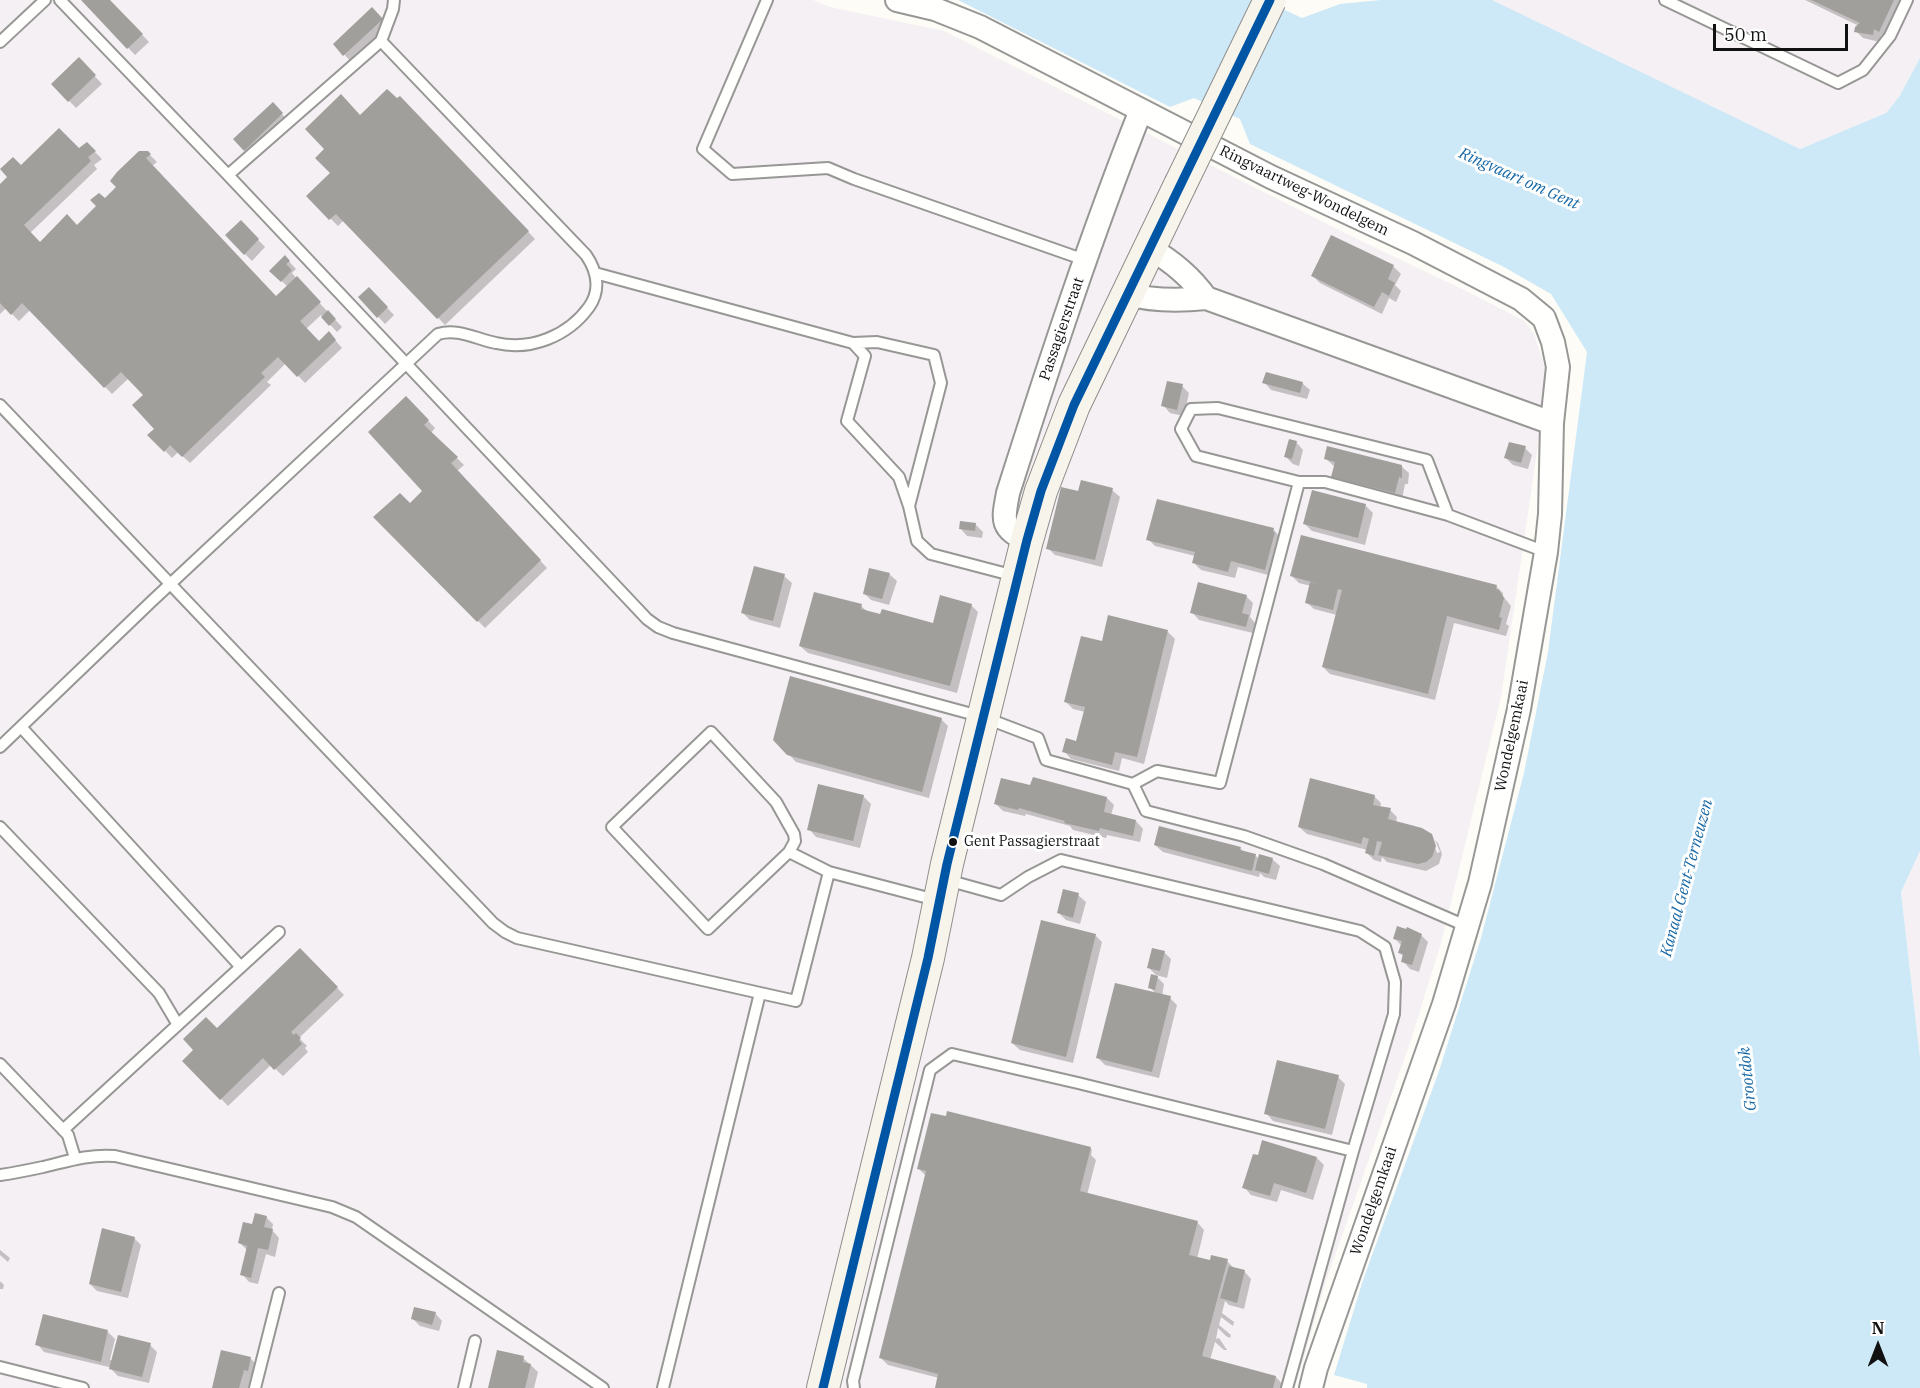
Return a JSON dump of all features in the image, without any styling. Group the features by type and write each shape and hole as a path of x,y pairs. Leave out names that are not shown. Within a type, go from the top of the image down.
{"main road":[{"path":"823,1388 928,958 941,890 983,717 1027,540 1057,445 1149,248 1270,0"}],"street":[{"name":"Ringvaartweg-Wondelgem","path":"897,0 935,9 980,27 1271,177 1413,243 1521,299 1544,318 1553,342 1558,368 1552,423"},
{"name":"Passagierstraat","path":"1027,540 1011,532 1005,525 1004,515 1008,493 1085,260 1140,110"},
{"path":"1149,248 1194,281 1206,298"},
{"path":"1127,294 1149,300 1206,298 1552,423"},
{"name":"Wondelgemkaai","path":"1311,1388 1316,1368 1444,1004 1480,883 1519,709 1546,552 1550,514 1552,423"}],"lane":[{"path":"0,42 45,0"},
{"path":"60,0 647,619 658,627 673,633 983,717 1038,738 1046,760 1132,784 1157,771 1220,783 1299,482"},
{"path":"228,175 381,41 394,0"},
{"path":"767,0 703,148 732,174 828,168 1085,260"},
{"path":"1665,0 1838,83 1863,70 1890,36 1907,0"},
{"path":"0,747 170,584 438,334 456,332 511,345 533,344 556,335 587,310 594,299 597,290 595,273 586,255 381,41"},
{"path":"595,273 853,343 877,342 934,355 941,382 909,506"},
{"path":"853,343 865,356 847,421 899,477 917,541 931,554 1018,577"},
{"path":"0,405 493,923 505,932 516,938 796,1001 829,872"},
{"path":"1448,515 1427,460 1218,408 1191,408 1181,429 1196,456 1299,482 1325,482 1448,515 1546,552"},
{"path":"21,727 241,967"},
{"path":"711,732 776,802 794,834 795,841 789,852 708,928 612,827 711,732"},
{"path":"1132,784 1146,811 1244,836 1312,860 1466,926"},
{"path":"0,827 159,993 177,1025"},
{"path":"789,852 829,872 941,890 1001,895 1028,877 1061,860 1360,931 1385,947 1395,982 1394,1014 1287,1388"},
{"path":"63,1130 279,932"},
{"path":"663,1388 760,993"},
{"path":"854,1388 853,1382 930,1070 952,1054 1353,1151"},
{"path":"0,1064 68,1135 75,1158"},
{"path":"0,1175 75,1158 96,1155 115,1156 332,1207 356,1217 603,1388"},
{"path":"255,1388 279,1293"},
{"path":"464,1388 475,1341"},
{"path":"0,1367 83,1388"}],"shaded area":[{"path":"0,0 813,0 830,7 944,31 1525,321 1534,334 1548,377 1501,697 1441,943 1411,1040 1326,1281 1295,1388 0,1388"},
{"path":"1487,0 1920,0 1920,58 1899,97 1886,113 1800,149"},
{"path":"1920,851 1920,1058 1901,892"}],"water":[{"path":"958,0 1264,0 1302,18 1340,4 1381,0 1492,0 1800,149 1886,113 1899,97 1920,58 1920,851 1901,892 1920,1058 1920,1388 1367,1388 1367,1384 1334,1375 1363,1280 1439,1071 1481,938 1524,773 1548,652 1587,352 1551,294 1504,267 1250,144 1240,119 1194,98 1170,107"}],"building":[{"path":"81,0 110,0 143,34 127,49"},
{"path":"1811,0 1894,0 1879,32 1874,29 1873,35 1854,32 1855,27 1860,23"},
{"path":"372,7 383,19 343,56 333,44"},
{"path":"79,57 96,75 68,102 51,84"},
{"path":"387,89 397,98 400,96 529,231 437,319 336,214 329,220 306,196 330,173 315,158 324,149 305,129 341,94 360,115"},
{"path":"273,102 283,113 244,151 233,139"},
{"path":"59,128 79,148 87,142 96,151 88,157 91,161 24,225 40,242 67,214 77,225 96,206 90,200 99,193 105,198 116,187 110,181 117,172 139,151 148,151 151,154 146,158 276,296 297,276 321,302 300,321 319,341 329,331 336,340 297,377 278,357 261,373 265,377 182,457 170,445 164,452 147,435 154,429 132,405 143,395 121,372 104,388 22,303 11,315 0,303 0,184 7,177 0,169 13,157 21,165"},
{"path":"241,220 259,239 244,255 225,235"},
{"path":"1331,235 1394,265 1388,279 1395,283 1389,296 1382,292 1374,307 1311,276"},
{"path":"285,255 290,261 286,264 292,270 281,282 269,271"},
{"path":"369,287 388,307 377,318 358,297"},
{"path":"328,310 336,319 329,326 321,317"},
{"path":"1266,372 1303,382 1300,393 1262,383"},
{"path":"1167,381 1183,384 1177,410 1161,406"},
{"path":"406,396 429,420 424,425 458,457 451,463 541,560 477,622 373,517 400,493 410,503 422,491 368,432"},
{"path":"1289,439 1297,441 1292,459 1284,457"},
{"path":"1509,442 1526,446 1521,463 1504,458"},
{"path":"1327,446 1402,465 1402,478 1399,477 1395,493 1331,477 1335,462 1324,459"},
{"path":"1081,480 1113,488 1095,560 1046,549 1061,487 1078,491"},
{"path":"1312,490 1366,504 1358,538 1303,524"},
{"path":"1157,499 1274,528 1273,532 1275,532 1265,570 1231,561 1228,572 1192,563 1195,552 1146,540"},
{"path":"960,521 976,523 975,531 959,529"},
{"path":"1301,535 1497,585 1496,589 1504,598 1499,617 1502,618 1499,630 1447,616 1428,694 1322,667 1342,590 1338,589 1333,610 1305,603 1310,582 1319,584 1290,576"},
{"path":"754,566 785,574 773,621 741,613"},
{"path":"869,568 890,573 882,599 863,594"},
{"path":"1198,582 1247,595 1242,613 1249,615 1246,627 1190,613"},
{"path":"814,592 862,604 861,609 880,614 882,609 933,623 940,595 972,604 950,686 799,646"},
{"path":"1108,615 1168,630 1137,757 1115,752 1112,765 1062,752 1066,738 1076,741 1085,707 1064,702 1081,636 1102,641"},
{"path":"790,676 942,718 922,792 787,755 773,740"},
{"path":"1033,777 1107,797 1104,812 1136,820 1133,836 1064,823 1065,821 1019,808 1018,810 994,804 1001,778 1030,785"},
{"path":"1310,778 1375,795 1373,805 1391,808 1388,819 1422,828 1432,834 1436,846 1432,857 1418,864 1378,855 1382,842 1377,841 1374,856 1365,853 1369,839 1363,837 1361,844 1298,827"},
{"path":"818,784 864,795 853,841 807,830"},
{"path":"1159,826 1241,847 1240,850 1256,854 1252,871 1154,845"},
{"path":"1259,854 1273,858 1269,874 1255,870"},
{"path":"1063,889 1079,893 1073,918 1057,913"},
{"path":"1041,920 1096,934 1066,1057 1011,1043"},
{"path":"1397,926 1406,929 1407,927 1422,934 1412,965 1401,962 1403,954 1398,953 1402,941 1393,939"},
{"path":"300,948 338,987 291,1032 301,1038 299,1040 302,1044 274,1070 263,1058 220,1100 182,1061 193,1050 183,1039 206,1017 217,1028"},
{"path":"1152,948 1165,951 1160,971 1147,968"},
{"path":"1151,974 1158,976 1155,990 1148,988"},
{"path":"1115,983 1171,996 1152,1072 1096,1058"},
{"path":"1277,1060 1339,1075 1325,1129 1264,1114"},
{"path":"947,1111 1091,1147 1080,1191 1198,1221 1189,1255 1210,1260 1211,1255 1228,1259 1202,1356 1276,1376 1273,1388 935,1388 938,1374 879,1358 926,1171 917,1169 931,1113 946,1116"},
{"path":"1262,1140 1317,1157 1306,1193 1274,1183 1270,1196 1242,1188 1253,1154 1258,1155"},
{"path":"255,1213 267,1216 264,1227 273,1229 268,1250 258,1248 251,1278 240,1275 247,1246 238,1243 243,1222 252,1224"},
{"path":"102,1228 135,1237 121,1292 89,1284"},
{"path":"1229,1266 1245,1270 1237,1303 1220,1298"},
{"path":"414,1307 436,1312 432,1325 411,1319"},
{"path":"43,1314 108,1330 101,1362 35,1345"},
{"path":"118,1335 151,1343 142,1377 109,1369"},
{"path":"221,1350 251,1357 248,1371 244,1370 239,1388 212,1388"},
{"path":"497,1350 524,1356 523,1362 531,1364 525,1388 488,1388"}],"transit line":[{"path":"823,1388 928,958 947,864 1041,491 1074,405 1270,0"}],"place":[{"name":"Gent Passagierstraat","path":"953,842"}],"water label":[{"name":"Ringvaart om Gent","path":"1519,179"},
{"name":"Kanaal Gent-Terneuzen","path":"1687,878"},
{"name":"Grootdok","path":"1748,1079"}]}
